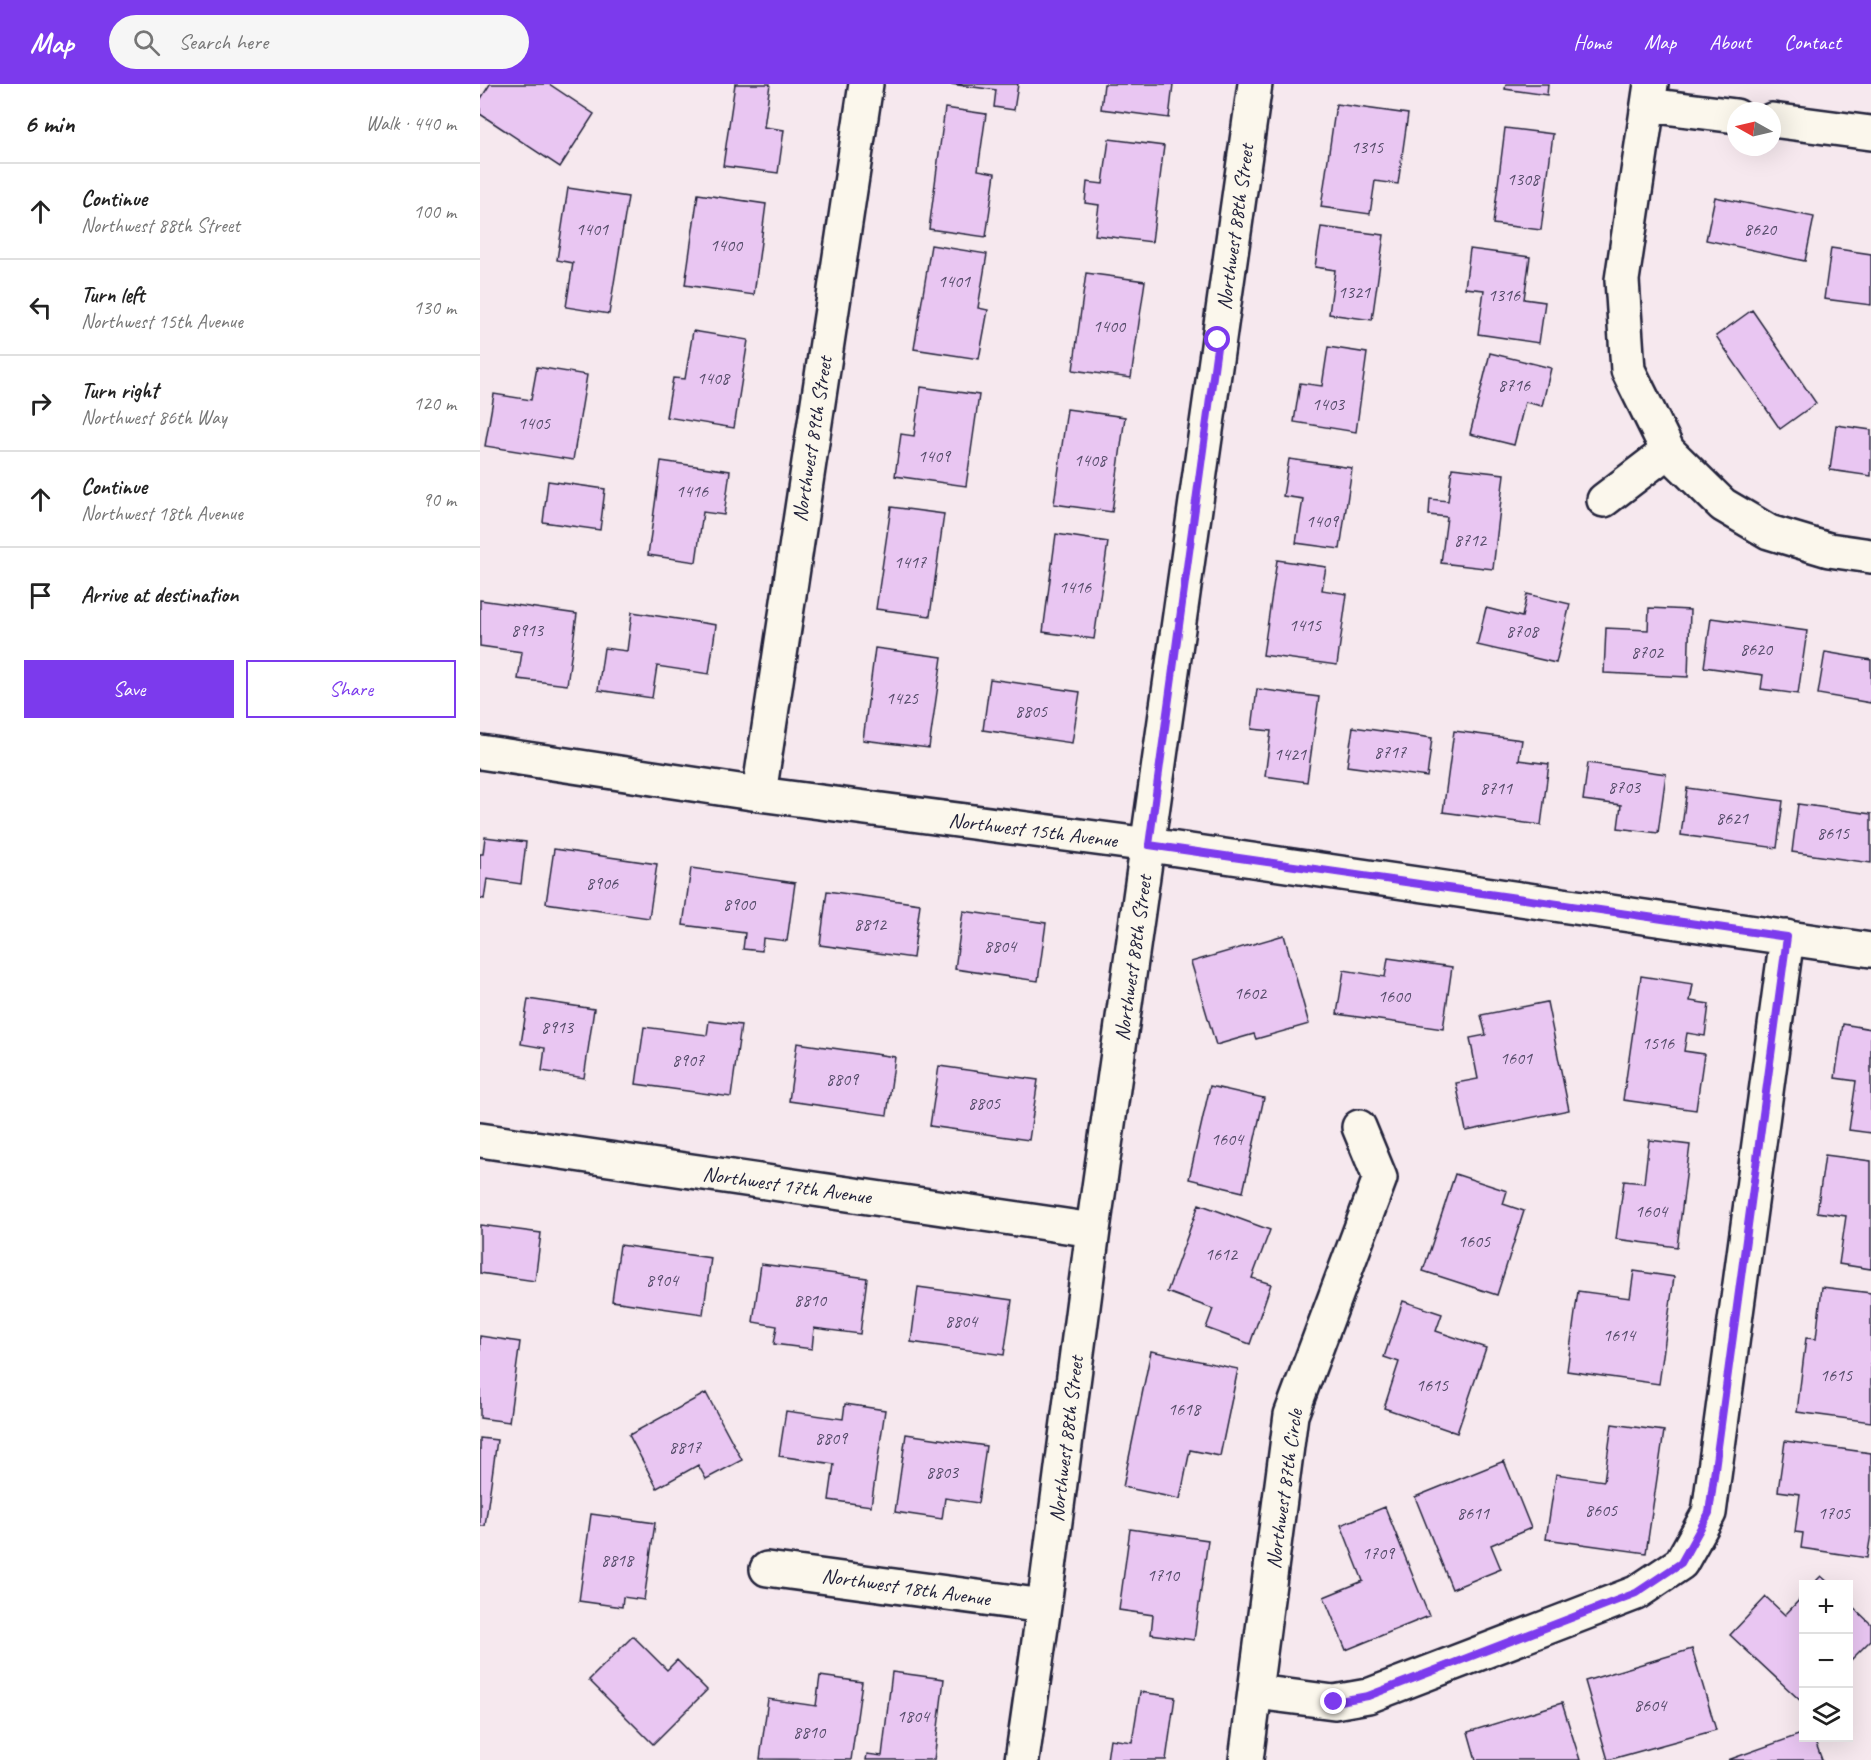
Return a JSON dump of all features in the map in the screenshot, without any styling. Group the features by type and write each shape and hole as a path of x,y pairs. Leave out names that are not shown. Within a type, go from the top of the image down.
{"street":[{"name":"Northwest 89th Street","path":"759,794 866,84"},
{"name":"Northwest 88th Street","path":"1022,1760 1093,1230 1255,84"},
{"path":"1727,114 1650,94 1622,280 1628,370 1668,451 1723,505 1769,532 1829,550 1871,556"},
{"path":"1781,121 1871,132"},
{"path":"1604,500 1668,451"},
{"name":"Northwest 15th Avenue","path":"480,752 759,794 1149,845 1871,950"},
{"path":"1256,1692 1334,1702 1368,1696 1636,1593 1681,1563 1709,1513 1787,937"},
{"name":"Northwest 87th Circle","path":"1246,1760 1291,1415 1380,1178 1359,1127"},
{"name":"Northwest 17th Avenue","path":"480,1140 1093,1230"},
{"name":"Northwest 18th Avenue","path":"767,1569 1044,1606"}],"building":[{"path":"490,84 549,84 594,114 560,167 480,114 480,100"},
{"path":"735,84 770,84 764,127 784,130 778,173 723,166"},
{"path":"950,84 1018,84 1014,110 994,107 996,90"},
{"path":"1104,84 1173,84 1169,118 1101,109"},
{"path":"1506,84 1548,84 1547,95 1505,89"},
{"path":"1336,104 1408,114 1398,184 1375,181 1370,214 1321,207"},
{"path":"945,108 986,114 978,170 995,173 986,237 929,229"},
{"path":"1505,128 1553,134 1541,230 1493,224"},
{"path":"1109,139 1164,146 1152,242 1095,235 1099,205 1085,203 1087,182 1103,184"},
{"path":"568,188 628,197 609,314 566,307 573,263 557,260"},
{"path":"698,194 766,204 754,295 685,285"},
{"path":"1715,197 1814,217 1805,261 1706,240"},
{"path":"1321,227 1384,235 1372,320 1329,314 1335,270 1315,267"},
{"path":"931,245 987,254 978,308 988,310 979,359 914,349"},
{"path":"1831,248 1871,254 1871,305 1824,299"},
{"path":"1470,249 1530,257 1524,299 1545,302 1539,343 1478,334 1484,290 1465,288"},
{"path":"1086,273 1145,281 1131,378 1073,370"},
{"path":"1752,310 1816,403 1780,429 1716,336"},
{"path":"693,331 748,340 734,428 666,417 673,378 685,379"},
{"path":"1328,347 1367,353 1356,432 1294,422 1300,383 1322,386"},
{"path":"1490,353 1551,368 1542,406 1525,402 1514,445 1470,434"},
{"path":"537,367 587,375 573,460 485,446 494,394 531,400"},
{"path":"921,387 979,395 966,486 895,476 901,434 914,436"},
{"path":"1067,409 1125,417 1112,512 1054,504"},
{"path":"1836,425 1871,430 1871,476 1830,470"},
{"path":"1289,459 1352,468 1340,549 1296,543 1303,499 1283,496"},
{"path":"661,461 730,471 724,515 703,512 696,562 648,555"},
{"path":"1452,468 1504,474 1493,569 1441,563 1447,517 1429,515 1430,499 1448,501"},
{"path":"548,481 605,489 600,530 543,522"},
{"path":"891,507 944,514 930,616 876,609"},
{"path":"1056,534 1108,542 1094,639 1043,632"},
{"path":"1277,560 1326,567 1322,590 1347,594 1337,665 1263,655"},
{"path":"1527,594 1570,604 1556,663 1477,645 1486,608 1522,617"},
{"path":"480,600 577,614 567,685 518,679 522,652 480,646"},
{"path":"1649,608 1690,610 1688,677 1604,673 1606,628 1648,630"},
{"path":"632,612 716,625 709,674 657,666 652,698 598,690 604,648 627,651"},
{"path":"1711,618 1807,631 1798,694 1761,689 1763,675 1704,667"},
{"path":"875,648 942,657 929,748 863,740"},
{"path":"1825,652 1871,660 1871,703 1818,694"},
{"path":"990,679 1080,692 1072,743 983,730"},
{"path":"1257,689 1319,697 1307,782 1265,776 1271,731 1252,729"},
{"path":"1353,727 1432,738 1427,777 1347,766"},
{"path":"1454,731 1522,740 1519,760 1549,764 1541,825 1443,812"},
{"path":"1588,763 1666,774 1658,833 1618,828 1621,805 1583,800"},
{"path":"1687,788 1783,801 1777,848 1681,835"},
{"path":"1798,804 1871,814 1871,863 1792,852"},
{"path":"485,837 526,842 521,884 487,879 484,899 480,898 480,854 483,854"},
{"path":"554,849 657,864 649,918 546,903"},
{"path":"691,868 795,883 787,941 763,938 762,951 743,949 745,933 683,925"},
{"path":"827,891 920,904 913,958 820,945"},
{"path":"963,911 1046,923 1038,981 955,969"},
{"path":"1284,935 1309,1024 1256,1039 1254,1034 1216,1045 1191,962"},
{"path":"1388,958 1452,967 1443,1029 1337,1014 1344,970 1385,977"},
{"path":"1641,976 1693,984 1690,1001 1709,1004 1705,1036 1687,1033 1684,1051 1704,1054 1696,1110 1623,1100"},
{"path":"528,999 594,1009 584,1078 542,1071 545,1048 521,1044"},
{"path":"1547,1002 1569,1110 1466,1131 1456,1083 1478,1079 1470,1038 1486,1035 1481,1015"},
{"path":"709,1021 741,1025 731,1097 636,1084 644,1027 707,1035"},
{"path":"1843,1024 1871,1029 1871,1133 1849,1130 1856,1081 1835,1078"},
{"path":"797,1043 895,1057 887,1115 789,1101"},
{"path":"939,1066 1038,1080 1029,1140 930,1126"},
{"path":"1210,1086 1264,1098 1243,1192 1189,1179"},
{"path":"1649,1140 1690,1145 1677,1247 1616,1239 1624,1181 1644,1183"},
{"path":"1825,1155 1871,1161 1871,1269 1839,1264 1846,1216 1817,1212"},
{"path":"1455,1174 1507,1191 1503,1204 1524,1211 1497,1295 1423,1271"},
{"path":"1199,1204 1270,1230 1252,1278 1271,1284 1250,1344 1206,1328 1213,1309 1167,1292"},
{"path":"480,1225 541,1233 535,1281 480,1273"},
{"path":"620,1245 711,1258 703,1314 612,1301"},
{"path":"761,1264 867,1278 860,1334 814,1328 812,1349 774,1344 777,1326 753,1322"},
{"path":"1634,1271 1674,1277 1659,1384 1567,1371 1578,1291 1630,1298"},
{"path":"918,1287 1012,1300 1004,1355 911,1342"},
{"path":"1822,1287 1871,1293 1871,1422 1797,1412 1806,1338 1816,1339"},
{"path":"1403,1301 1442,1314 1436,1331 1486,1348 1457,1433 1384,1408 1399,1362 1384,1357"},
{"path":"480,1336 520,1342 509,1422 480,1418"},
{"path":"1151,1351 1238,1369 1220,1456 1190,1450 1180,1499 1123,1487"},
{"path":"706,1393 742,1460 706,1479 698,1465 657,1488 629,1435"},
{"path":"845,1404 885,1410 871,1506 829,1500 834,1464 779,1456 786,1411 843,1419"},
{"path":"1612,1424 1664,1431 1646,1553 1546,1539 1556,1474 1604,1481"},
{"path":"906,1434 986,1446 978,1503 945,1498 942,1519 895,1512"},
{"path":"480,1438 497,1440 485,1526 480,1526"},
{"path":"1785,1441 1871,1453 1871,1534 1867,1558 1801,1548 1803,1533 1795,1532 1800,1494 1778,1491"},
{"path":"1504,1461 1531,1528 1491,1545 1501,1569 1452,1589 1415,1497"},
{"path":"1385,1507 1429,1616 1346,1650 1324,1597 1363,1581 1341,1525"},
{"path":"591,1514 655,1523 644,1600 623,1597 622,1607 579,1601"},
{"path":"1130,1529 1208,1540 1194,1640 1151,1634 1153,1615 1119,1610"},
{"path":"1766,1597 1785,1615 1799,1600 1799,1699 1730,1635"},
{"path":"1853,1607 1871,1624 1871,1640 1853,1658"},
{"path":"633,1636 667,1670 677,1660 707,1690 653,1744 589,1680"},
{"path":"1692,1649 1716,1730 1608,1760 1585,1681"},
{"path":"892,1672 944,1679 934,1760 866,1760 867,1754 882,1756"},
{"path":"820,1676 862,1682 851,1760 760,1759 768,1699 816,1706"},
{"path":"1140,1692 1175,1697 1166,1760 1107,1760 1110,1739 1132,1742"},
{"path":"1562,1703 1580,1760 1476,1760 1468,1732"},
{"path":"1799,1735 1799,1742 1815,1742 1822,1760 1728,1760"}],"route":[{"path":"1218,340 1149,845 1787,937 1709,1513 1681,1563 1636,1593 1368,1696 1334,1702"}]}
